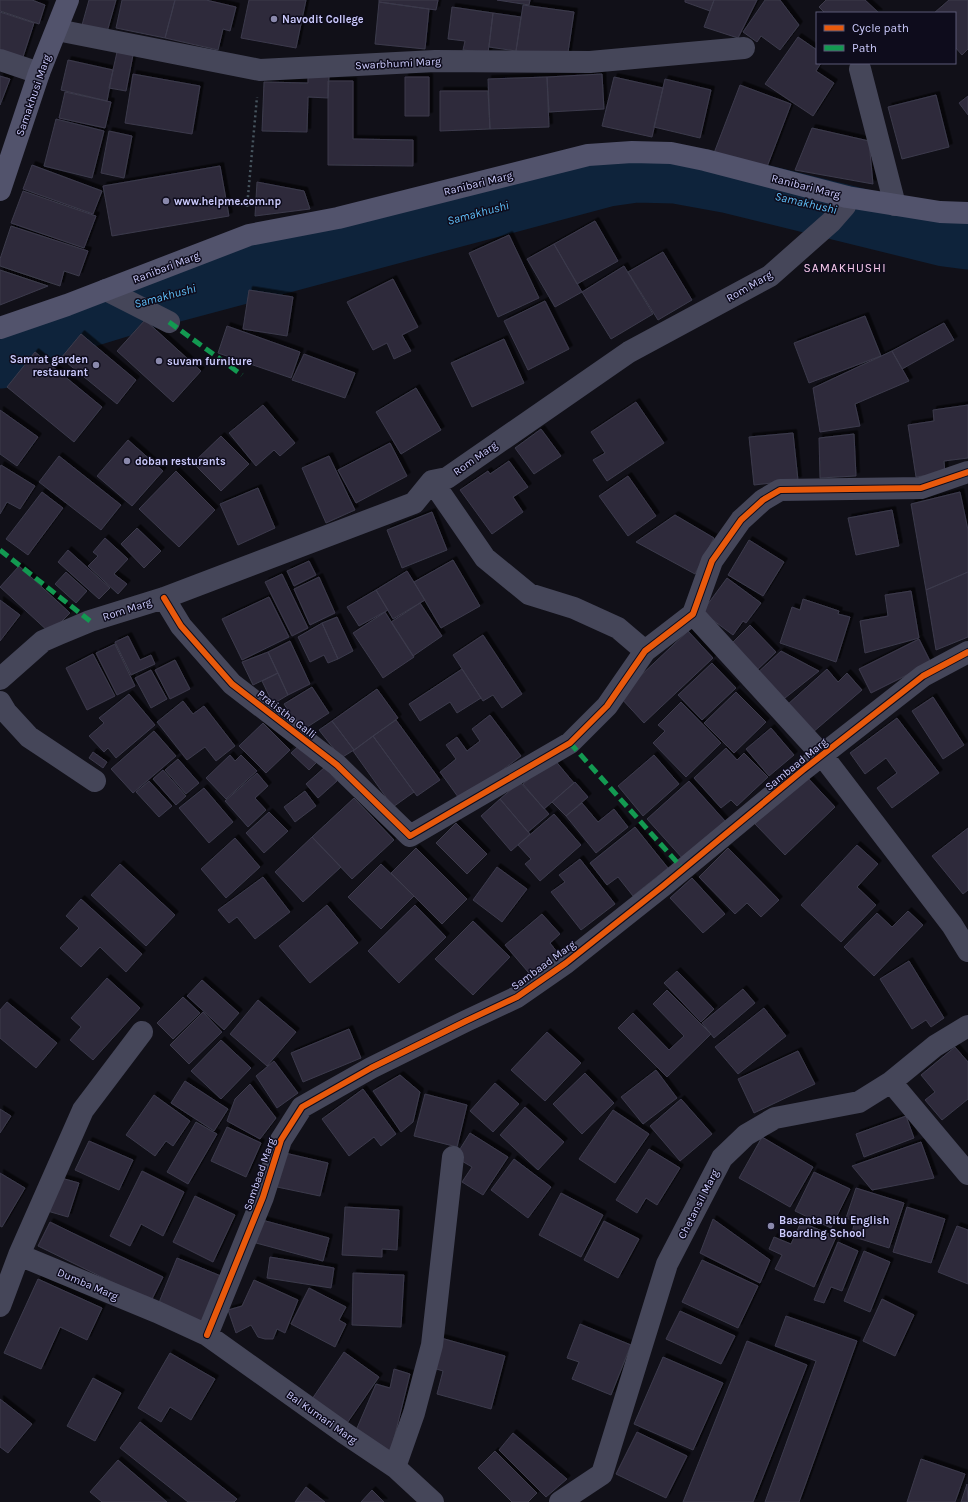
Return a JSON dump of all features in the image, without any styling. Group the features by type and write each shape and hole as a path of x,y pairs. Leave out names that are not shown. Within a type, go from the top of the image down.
{"street":[{"name":"Samakhusi Marg","path":"0,190 39,73 68,0"},
{"name":"Swarbhumi Marg","path":"57,30 260,70 435,61 590,62 744,48"},
{"path":"0,60 39,73"},
{"path":"860,69 894,204"},
{"name":"Ranibari Marg","path":"0,328 67,305 249,235 338,218 588,155 632,152 671,153 705,160 841,208 894,204 940,212 968,213"},
{"name":"Rom Marg","path":"0,679 43,641 90,621 164,598 414,503 432,481 447,478 629,352 770,276 841,208"},
{"path":"106,290 169,322"},
{"path":"432,481 485,558 528,594 574,608 618,628 646,651 693,614 712,561 741,520 763,500 780,490 922,488 968,472"},
{"name":"Pratistha Galli","path":"164,598 181,626 232,684 337,765 410,836 570,743 607,706 646,651"},
{"name":"Sambaad Marg","path":"693,614 822,755"},
{"name":"Sambaad Marg","path":"207,1335 264,1197 281,1140 302,1107 371,1068 466,1020 517,997 572,958 822,755 923,676 968,652"},
{"path":"0,702 6,712 29,737 95,781"},
{"path":"822,755 952,925 968,951"},
{"name":"Chetansil Marg","path":"560,1502 602,1474 667,1264 722,1158 746,1135 776,1118 859,1102 891,1082 935,1046 968,1026"},
{"path":"0,1306 19,1255 83,1110 142,1032"},
{"path":"891,1082 968,1174"},
{"path":"395,1467 414,1413 432,1344 453,1157"},
{"name":"Dumba Marg","path":"19,1255 207,1335"},
{"name":"Bal Kumari Marg","path":"207,1335 343,1432 395,1467 433,1502"}],"path":[{"path":"249,235 247,210 260,70"}],"building":[{"path":"0,0 32,0 45,5 39,24 0,11"},
{"path":"89,0 116,0 107,32 82,25"},
{"path":"122,0 175,0 165,38 116,28"},
{"path":"175,0 206,0 236,7 230,31 223,29 218,50 165,38"},
{"name":"Navodit College","path":"249,0 306,0 296,48 241,38"},
{"path":"379,0 438,0 436,10 379,2"},
{"path":"497,0 530,0 529,5"},
{"path":"685,0 714,0 710,11 685,2"},
{"path":"714,0 757,0 738,38 704,27"},
{"path":"765,0 780,0 799,25 780,50 761,36 757,42 743,32"},
{"path":"826,0 865,0 878,12 824,12 819,7"},
{"path":"949,0 968,0 968,49 962,55 956,48 956,12 935,12"},
{"path":"379,2 429,9 425,49 375,44"},
{"path":"523,5 574,12 567,59 516,51"},
{"path":"452,7 493,13 488,53 463,50 465,41 448,39"},
{"path":"0,12 34,23 22,60 0,53"},
{"path":"493,13 521,17 516,51 489,47"},
{"path":"798,37 816,49 816,64 820,64 816,71 834,83 813,116 765,84"},
{"path":"117,52 133,55 126,91 109,88"},
{"path":"68,60 113,70 107,101 61,90"},
{"path":"133,74 200,86 192,134 125,123"},
{"path":"308,74 329,75 328,98 308,97 307,132 262,131 264,82 308,83"},
{"path":"602,74 604,109 549,112 547,77"},
{"path":"0,76 10,79 0,105"},
{"path":"405,77 429,77 429,116 405,116"},
{"path":"547,77 549,127 490,129 488,79"},
{"path":"614,77 663,88 652,137 602,126"},
{"path":"665,79 711,90 700,138 654,127"},
{"path":"328,81 353,81 353,139 413,140 413,166 328,165"},
{"path":"740,85 791,104 765,172 714,153"},
{"path":"440,91 488,91 490,129 440,131"},
{"path":"65,92 111,102 105,128 59,118"},
{"path":"936,95 949,147 902,159 888,107"},
{"path":"968,96 968,115 959,103"},
{"path":"56,119 104,131 92,178 44,166"},
{"path":"812,128 869,141 873,184 795,170"},
{"path":"109,131 132,136 124,178 101,173"},
{"path":"32,165 102,191 93,214 23,189"},
{"name":"www.helpme.com.np","path":"220,166 229,216 112,236 103,186"},
{"path":"257,182 304,191 310,209 255,216"},
{"path":"23,191 96,216 84,248 11,223"},
{"path":"595,221 618,261 577,284 554,244"},
{"path":"11,226 88,251 79,276 64,271 60,286 0,266 0,259"},
{"path":"509,235 539,298 498,317 469,253"},
{"path":"554,244 582,292 555,307 527,259"},
{"path":"663,252 692,300 658,320 628,272"},
{"path":"624,266 653,314 611,339 582,292"},
{"path":"0,270 48,286 0,305"},
{"path":"393,279 418,327 402,335 411,351 394,359 387,343 373,350 347,302"},
{"path":"249,290 293,297 287,336 243,329"},
{"path":"545,301 569,349 528,370 504,321"},
{"path":"865,316 881,356 809,383 794,343"},
{"name":"suvam furniture","path":"145,320 201,371 173,402 117,351"},
{"path":"944,323 954,340 902,369 892,351"},
{"path":"227,326 300,352 291,378 218,353"},
{"path":"81,334 136,380 117,404 61,358"},
{"path":"504,339 524,383 472,407 451,363"},
{"path":"892,351 909,381 855,404 860,426 820,432 813,388"},
{"path":"35,352 102,407 74,442 7,387"},
{"path":"304,354 355,373 345,398 292,380"},
{"path":"416,388 441,430 401,454 376,412"},
{"path":"636,402 664,443 607,481 593,460 605,453 591,432"},
{"path":"263,405 295,443 280,456 274,450 256,466 229,433"},
{"path":"968,405 968,458 944,461 945,473 916,477 908,425 934,421 933,410"},
{"path":"0,410 38,437 17,466 0,454"},
{"path":"541,429 561,456 534,474 515,448"},
{"path":"793,433 798,480 754,485 749,437"},
{"path":"854,434 856,476 820,478 819,438"},
{"path":"221,436 249,464 221,491 193,463"},
{"path":"128,440 163,471 132,506 97,476"},
{"path":"390,443 407,476 356,503 338,470"},
{"path":"59,456 121,505 101,530 39,482"},
{"path":"329,456 355,510 326,523 302,468"},
{"path":"509,461 528,487 513,497 523,512 492,534 460,490 488,471 490,474"},
{"path":"1,465 35,486 20,509 7,502 0,514 0,467"},
{"path":"176,471 215,510 179,547 139,509"},
{"path":"628,476 656,516 628,536 599,496"},
{"path":"258,488 275,528 238,545 220,504"},
{"path":"42,492 63,508 28,555 6,539"},
{"path":"960,492 968,530 968,572 926,590 911,504"},
{"path":"892,510 899,546 856,555 848,518"},
{"path":"432,512 447,550 402,568 387,530"},
{"path":"675,515 714,538 695,574 636,542"},
{"path":"137,528 161,551 144,568 121,544"},
{"path":"105,538 128,559 114,574 127,584 118,594 88,566 98,556 93,552"},
{"path":"749,540 784,562 763,596 728,575"},
{"path":"68,550 110,588 99,599 58,562"},
{"path":"453,560 480,606 441,628 414,582"},
{"path":"309,561 316,575 294,586 287,571"},
{"path":"19,566 70,613 50,633 0,587"},
{"path":"407,571 425,600 393,619 376,590"},
{"path":"66,572 87,591 76,603 55,584"},
{"path":"968,572 968,637 936,650 926,590"},
{"path":"282,574 308,628 292,636 265,582"},
{"path":"319,577 335,613 310,625 294,589"},
{"path":"727,578 761,603 746,623 743,621 733,635 702,612"},
{"path":"376,590 388,610 359,626 347,607"},
{"path":"911,591 919,638 865,653 860,621 888,616 885,595"},
{"path":"269,597 289,637 242,660 222,619"},
{"path":"803,599 839,611 838,614 850,617 836,662 780,643 792,607 800,610"},
{"path":"0,600 20,615 0,641"},
{"path":"420,603 442,636 413,656 391,622"},
{"path":"385,612 414,657 383,678 353,633"},
{"path":"337,617 353,651 338,659 322,623"},
{"path":"322,623 338,659 328,663 324,655 310,662 298,637"},
{"path":"750,625 776,652 754,673 728,647"},
{"path":"688,631 713,658 644,723 619,696"},
{"path":"483,635 522,694 502,708 493,695 483,701 453,655"},
{"path":"128,636 140,660 151,655 155,664 131,675 115,642"},
{"path":"919,639 931,663 871,693 859,669"},
{"path":"290,641 310,684 288,695 268,652"},
{"path":"115,644 135,686 117,695 96,653"},
{"path":"781,651 819,671 780,702 754,676"},
{"path":"268,652 278,673 253,685 242,662"},
{"path":"93,654 115,696 87,710 66,668"},
{"path":"175,660 190,689 170,699 155,670"},
{"path":"712,663 736,688 702,720 678,695"},
{"path":"462,669 481,698 457,713 450,702 420,721 409,704"},
{"path":"827,669 838,682 847,673 862,690 812,733 787,705"},
{"path":"151,670 167,699 151,708 135,678"},
{"path":"278,673 288,695 273,704 262,681"},
{"path":"312,687 329,713 301,731 284,704"},
{"path":"377,689 398,718 354,750 332,721"},
{"path":"736,692 766,722 734,753 704,723"},
{"path":"129,694 155,725 116,758 108,748 104,752 89,736 104,723 99,718"},
{"path":"933,697 964,745 943,759 912,711"},
{"path":"183,701 193,714 204,706 235,746 216,761 205,747 187,760 157,722"},
{"path":"681,702 721,743 686,777 653,743 665,731 658,725"},
{"path":"490,715 521,756 461,801 440,772 456,759 446,745 457,737 467,751 480,741 472,729"},
{"path":"897,718 939,773 892,808 877,788 897,773 886,758 865,774 850,753"},
{"path":"396,720 440,780 417,796 373,736"},
{"path":"332,721 354,750 341,758 319,730"},
{"path":"263,723 290,750 266,773 239,746"},
{"path":"771,728 794,755 769,776 746,749"},
{"path":"154,731 176,756 133,793 111,769"},
{"path":"373,736 414,792 393,807 353,751"},
{"path":"302,743 319,760 309,770 291,753"},
{"path":"726,748 737,760 744,753 768,777 737,806 731,800 721,808 694,778"},
{"path":"93,752 107,762 103,768 89,758"},
{"path":"230,755 235,761 241,755 257,771 226,799 206,778"},
{"path":"654,755 679,784 643,816 618,786"},
{"path":"553,758 574,783 544,809 523,784"},
{"path":"178,759 199,783 186,794 165,770"},
{"path":"325,767 337,781 318,798 306,784"},
{"path":"163,770 186,796 176,805 153,779"},
{"path":"257,773 268,786 255,798 266,810 248,827 225,801"},
{"path":"806,776 835,807 785,855 755,824"},
{"path":"149,781 172,806 159,817 136,792"},
{"path":"689,781 725,821 683,859 647,819"},
{"path":"520,782 549,814 528,832 500,799"},
{"path":"575,782 588,797 566,816 552,802"},
{"path":"204,788 233,822 209,843 179,808"},
{"path":"305,791 316,806 295,822 284,807"},
{"path":"354,798 394,840 352,879 312,837"},
{"path":"500,799 530,834 511,851 481,816"},
{"path":"582,803 598,822 614,809 628,827 596,853 566,816"},
{"path":"269,812 288,831 264,853 246,833"},
{"path":"554,814 581,845 540,881 525,864 531,859 518,845"},
{"path":"456,823 487,854 467,874 436,843"},
{"path":"635,827 668,868 633,896 618,877 607,885 590,863"},
{"path":"968,828 968,890 963,894 932,856"},
{"path":"312,837 341,867 303,902 275,872"},
{"path":"235,838 260,867 226,898 201,869"},
{"path":"857,845 878,864 857,887 876,905 841,942 801,905"},
{"path":"416,848 467,899 442,924 391,873"},
{"path":"728,848 779,900 761,917 747,903 735,914 699,877"},
{"path":"580,859 615,904 581,930 551,892 565,882 559,875"},
{"path":"120,864 175,915 146,946 91,895"},
{"path":"381,864 414,896 381,929 348,897"},
{"path":"497,867 527,889 502,922 473,900"},
{"path":"263,877 290,912 255,939 237,917 229,923 218,910"},
{"path":"692,878 725,914 703,933 670,898"},
{"path":"81,899 142,954 126,972 100,947 81,967 60,948 79,928 66,916"},
{"path":"327,905 358,943 310,983 279,946"},
{"path":"415,905 446,937 399,983 368,951"},
{"path":"908,911 923,925 874,976 844,947 877,913 892,927"},
{"path":"542,914 560,934 550,943 561,957 534,979 505,945"},
{"path":"473,921 510,957 473,995 435,959"},
{"path":"909,961 944,1018 931,1027 926,1020 912,1029 880,979"},
{"path":"677,971 714,1009 701,1022 664,983"},
{"path":"107,978 140,1008 93,1060 70,1040 81,1027 71,1018"},
{"path":"202,980 239,1013 224,1030 187,996"},
{"path":"743,989 755,1003 714,1038 702,1023"},
{"path":"667,990 711,1034 667,1077 618,1028 633,1013 669,1050 684,1036 653,1004"},
{"path":"183,997 200,1013 173,1039 157,1023"},
{"path":"258,1000 296,1032 267,1066 230,1034"},
{"path":"7,1002 57,1043 36,1068 0,1038 0,1010"},
{"path":"764,1008 786,1036 738,1074 715,1047"},
{"path":"203,1012 222,1032 189,1064 170,1045"},
{"path":"349,1029 361,1058 303,1082 291,1053"},
{"path":"547,1032 581,1063 545,1101 511,1070"},
{"path":"221,1040 251,1068 221,1099 191,1071"},
{"path":"955,1047 968,1062 968,1099 942,1120 925,1100 935,1092 921,1075"},
{"path":"798,1051 815,1084 754,1113 738,1079"},
{"path":"274,1061 298,1093 277,1108 256,1076"},
{"path":"656,1070 677,1098 643,1124 621,1097"},
{"path":"585,1073 614,1103 582,1134 553,1104"},
{"path":"400,1075 420,1092 413,1122 401,1132 373,1091"},
{"path":"185,1081 228,1109 214,1131 171,1103"},
{"path":"495,1083 519,1104 493,1132 470,1111"},
{"path":"250,1084 276,1118 260,1139 227,1121 235,1099"},
{"path":"363,1089 396,1134 381,1146 374,1137 349,1156 322,1119"},
{"path":"425,1094 467,1105 457,1147 414,1136"},
{"path":"154,1095 190,1121 173,1146 166,1141 155,1156 126,1135"},
{"path":"681,1099 712,1134 680,1161 650,1126"},
{"path":"525,1107 564,1142 538,1170 500,1135"},
{"path":"0,1109 11,1116 0,1133"},
{"path":"613,1110 649,1134 615,1183 579,1159"},
{"path":"906,1116 914,1138 864,1157 856,1134"},
{"path":"196,1122 217,1134 188,1184 167,1172"},
{"path":"227,1127 261,1143 246,1177 211,1161"},
{"path":"470,1133 508,1157 483,1195 462,1182 472,1167 455,1157"},
{"path":"762,1137 813,1167 790,1207 739,1178"},
{"path":"89,1141 133,1160 119,1190 75,1170"},
{"path":"921,1142 934,1178 872,1190 852,1166"},
{"path":"649,1149 680,1168 657,1205 646,1198 637,1213 616,1200"},
{"path":"285,1153 328,1163 320,1196 277,1187"},
{"path":"514,1159 551,1187 528,1218 491,1190"},
{"path":"142,1171 184,1192 163,1236 141,1224 130,1246 110,1236"},
{"path":"814,1172 850,1189 831,1228 795,1211"},
{"path":"0,1173 25,1188 2,1227 0,1226"},
{"path":"54,1176 79,1183 68,1217 44,1210"},
{"path":"856,1188 904,1203 889,1248 851,1236 855,1221 846,1218"},
{"path":"561,1193 603,1215 581,1257 539,1235"},
{"path":"195,1196 235,1215 213,1262 173,1242"},
{"path":"345,1207 399,1210 397,1250 382,1249 382,1257 342,1255"},
{"path":"907,1207 945,1219 931,1263 893,1252"},
{"path":"713,1219 770,1260 760,1283 700,1253"},
{"path":"262,1220 329,1238 323,1261 256,1243"},
{"path":"604,1221 639,1239 618,1278 584,1260"},
{"path":"50,1222 163,1277 151,1301 38,1246"},
{"path":"801,1222 836,1237 814,1287 775,1269 782,1255 769,1249 774,1237 791,1244"},
{"path":"957,1226 968,1230 968,1284 938,1272"},
{"path":"838,1242 858,1251 842,1291 831,1287 824,1303 814,1300"},
{"path":"864,1251 890,1262 870,1312 844,1301"},
{"path":"270,1257 334,1268 331,1288 267,1278"},
{"path":"177,1258 221,1276 202,1323 158,1305"},
{"path":"702,1260 758,1286 738,1328 682,1302"},
{"path":"353,1273 404,1275 401,1327 352,1325"},
{"path":"38,1279 102,1308 87,1340 60,1327 41,1369 4,1353"},
{"path":"254,1280 298,1300 285,1333 277,1329 273,1339 258,1337 251,1325 236,1333 228,1310 242,1306"},
{"path":"309,1288 346,1307 339,1320 346,1324 335,1347 291,1324"},
{"path":"882,1299 914,1315 895,1356 863,1341"},
{"path":"680,1311 735,1336 721,1364 666,1339"},
{"path":"786,1316 857,1341 799,1502 765,1502 816,1361 775,1346"},
{"path":"580,1324 631,1345 611,1395 572,1379 579,1362 567,1358"},
{"path":"441,1338 505,1356 491,1409 437,1394 443,1371 433,1368"},
{"path":"747,1341 807,1365 753,1502 683,1502"},
{"path":"344,1352 379,1377 345,1426 310,1402"},
{"path":"170,1353 215,1379 191,1420 170,1407 161,1422 138,1408"},
{"path":"663,1357 723,1383 693,1450 634,1424"},
{"path":"394,1369 410,1374 389,1459 354,1435 376,1384 390,1388"},
{"path":"93,1378 121,1393 95,1441 67,1426"},
{"path":"0,1399 32,1424 8,1453 0,1447"},
{"path":"140,1422 237,1499 234,1502 188,1502 120,1448"},
{"path":"637,1432 687,1456 666,1498 616,1474"},
{"path":"513,1433 567,1479 546,1497 499,1450"},
{"path":"495,1451 537,1493 528,1502 512,1502 478,1468"},
{"path":"921,1459 965,1474 955,1502 907,1502"},
{"path":"118,1460 167,1502 102,1502 90,1492"},
{"path":"967,1484 968,1502 961,1502"},
{"path":"306,1487 325,1502 295,1502"},
{"path":"372,1490 384,1502 361,1502"}],"waterway":[{"name":"Samakhushi","path":"0,360 74,323 143,302 608,178 636,174 675,175 730,185 945,238 968,241"}],"marked path":[{"path":"169,322 242,375"},
{"path":"0,550 90,621"},
{"path":"570,743 683,869"}],"cycle path":[{"path":"164,598 181,626 232,684 337,765 410,836 570,743 607,706 645,651 693,614 712,561 741,520 763,500 780,490 921,488 968,472"},
{"path":"207,1335 263,1197 281,1140 302,1107 371,1068 517,997 566,963 663,886 803,770 923,676 968,652"}],"place":[{"name":"Navodit College","path":"274,19"},
{"name":"www.helpme.com.np","path":"166,201"},
{"name":"suvam furniture","path":"159,361"},
{"name":"Samrat garden restaurant","path":"96,365"},
{"name":"doban resturants","path":"127,461"},
{"name":"Basanta Ritu English Boarding School","path":"771,1226"}],"district":[{"name":"SAMAKHUSHI","path":"845,268"}]}
